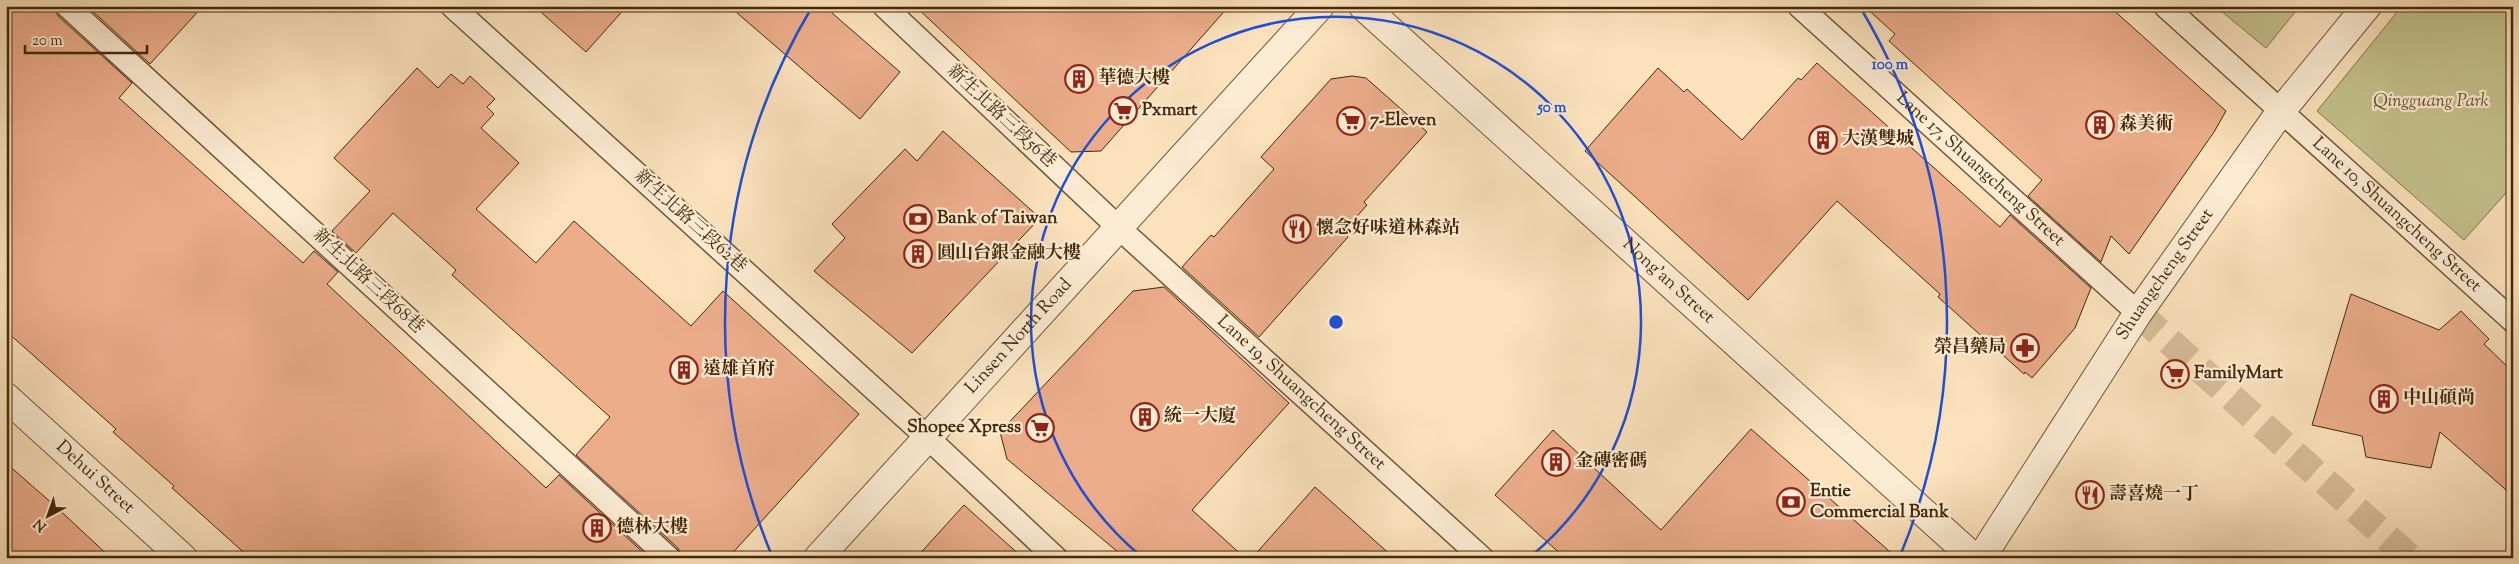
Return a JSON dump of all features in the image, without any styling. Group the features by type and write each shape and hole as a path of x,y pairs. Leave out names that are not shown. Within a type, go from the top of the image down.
{"street":[{"name":"Linsen North Road","path":"818,558 1320,6"},
{"name":"Nong'an Street","path":"1363,6 1974,558"},
{"name":"Shuangcheng Street","path":"1981,558 2138,313 2281,111 2367,6"},
{"name":"Dehui Street","path":"6,397 183,558"}],"lane":[{"name":"新生北路三段68巷","path":"67,6 669,558"},
{"name":"新生北路三段62巷","path":"452,6 928,438 1056,558"},
{"name":"新生北路三段56巷","path":"884,6 1118,228"},
{"name":"Lane 17, Shuangcheng Street","path":"1799,6 2138,313"},
{"name":"Lane 10, Shuangcheng Street","path":"2165,6 2513,321"},
{"name":"Lane 19, Shuangcheng Street","path":"1118,228 1482,558"}],"green space":[{"path":"2215,6 2300,6 2266,48"},
{"name":"Qingguang Park","path":"2402,6 2513,6 2513,185 2464,240 2317,111"}],"building":[{"path":"6,6 54,6 58,16 132,83 119,98 303,263 314,251 338,272 327,284 546,488 559,475 649,558 250,558 172,488 174,486 113,432 116,429 6,331"},
{"path":"87,6 203,6 150,64"},
{"path":"534,6 627,6 586,52"},
{"path":"729,6 824,6 900,72 860,119"},
{"name":"華德大樓","path":"915,6 1229,6 1101,151 1071,152"},
{"name":"森美術","path":"1864,6 2109,6 2226,111 2214,132 2129,254 2111,236 2101,262 2028,196 2042,180 1889,41 1895,34"},
{"path":"1817,63 2000,227 2010,215 2091,288 2075,328 2032,378 2025,372 2024,374 1938,297 1940,294 1837,201 1748,300 1585,151 1658,68 1684,92 1687,89 1742,140 1798,78 1801,80"},
{"name":"遠雄首府","path":"417,68 438,88 451,74 463,84 470,76 495,99 487,107 494,114 481,128 519,163 476,209 536,263 574,221 691,326 723,291 859,414 728,558 682,558 678,548 576,455 610,417 452,275 456,270 393,213 356,253 332,231 370,191 334,158"},
{"path":"1352,76 1366,78 1427,132 1364,202 1367,205 1343,232 1348,237 1259,337 1182,267 1211,235 1214,237 1274,169 1261,157 1331,79"},
{"name":"圓山台銀金融大樓","path":"943,131 1040,218 912,353 814,271 845,238 832,224 905,149 917,161"},
{"name":"統一大廈","path":"1164,287 1289,403 1192,510 1245,558 1125,558 1007,459 1000,432 1133,291"},
{"name":"中山碩尚","path":"2351,294 2439,330 2461,311 2489,339 2484,344 2513,372 2513,496 2440,432 2431,468 2366,457 2362,436 2312,425"},
{"path":"1751,429 1897,558 1565,558 1495,495 1553,430 1661,530"},
{"path":"6,463 54,505 111,558 6,558"},
{"path":"1315,487 1394,558 1252,558"},
{"path":"964,505 1023,558 916,558"}],"tunnel":[{"path":"2138,313 2410,558"}],"place":[{"name":"華德大樓","path":"1079,79"},
{"name":"Pxmart","path":"1123,111"},
{"name":"7-Eleven","path":"1351,121"},
{"name":"森美術","path":"2100,125"},
{"name":"大漢雙城","path":"1823,140"},
{"name":"Bank of Taiwan","path":"918,219"},
{"name":"懷念好味道林森站","path":"1297,229"},
{"name":"圓山台銀金融大樓","path":"918,254"},
{"name":"榮昌藥局","path":"2025,348"},
{"name":"遠雄首府","path":"684,370"},
{"name":"FamilyMart","path":"2175,374"},
{"name":"中山碩尚","path":"2384,399"},
{"name":"統一大廈","path":"1145,417"},
{"name":"Shopee Xpress","path":"1040,428"},
{"name":"金磚密碼","path":"1556,462"},
{"name":"壽喜燒一丁","path":"2090,495"},
{"name":"Entie Commercial Bank","path":"1791,502"},
{"name":"德林大樓","path":"597,528"}]}
